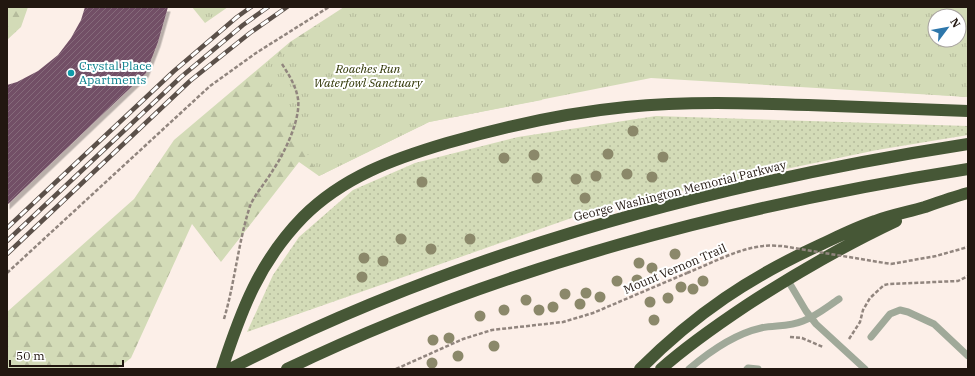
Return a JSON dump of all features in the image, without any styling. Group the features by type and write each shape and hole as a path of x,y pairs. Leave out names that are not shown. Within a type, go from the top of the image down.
{"highway":[{"path":"222,369 237,323 251,291 270,257 291,230 314,206 344,185 377,167 410,154 465,138 540,120 635,106 751,104 968,111"},
{"name":"George Washington Memorial Parkway","path":"230,369 337,319 410,289 490,260 588,228 701,197 800,174 916,152 968,144"},
{"path":"287,369 354,338 449,300 606,248 767,207 873,185 968,169"},
{"path":"632,369 657,352 714,305 766,271 863,225 968,193"},
{"path":"661,369 690,344 787,279 856,241 924,207"},
{"path":"640,369 657,352"}],"lane":[{"path":"787,279 810,318 822,331 865,369"},
{"path":"689,369 714,351 743,334 760,328 795,324 810,318 839,299"},
{"path":"871,337 890,314 900,310 934,324 968,356"},
{"path":"747,369 758,369"}],"path":[{"path":"7,273 210,86 256,53 329,7"},
{"path":"223,321 230,299 241,238 251,205 276,166 292,132 297,114 298,100 295,88 290,76 282,64"},
{"name":"Mount Vernon Trail","path":"396,369 463,339 492,330 563,322 593,313 747,249 764,246 782,246 891,264 936,256 968,247"},
{"path":"848,342 849,338 860,322 863,310 870,298 884,285 958,282 968,276"},
{"path":"788,337 802,338 825,348"}],"green space":[{"path":"7,7 28,7 21,27 7,40"},
{"path":"192,7 228,7 205,23"},
{"name":"Roaches Run Waterfowl Sanctuary","path":"344,7 968,7 968,97 549,67 542,100 429,122 319,176 299,162 221,262 192,224 131,358 117,369 7,369 7,312 134,199 174,140 290,42"},
{"name":"Roaches Run Waterfowl Sanctuary","path":"345,7 968,7 968,97 651,78 429,122 319,176 261,68"},
{"path":"656,116 968,126 968,135 877,150 600,208 247,332 273,275 299,237 353,190 415,163 518,137"}],"building":[{"path":"85,7 168,7 158,42 146,73 7,205 7,85 17,82 38,71 58,55 71,38 81,20"}],"railway":[{"path":"7,228 174,71 237,17 251,7"},
{"path":"7,241 181,77 243,25 268,7"},
{"path":"7,254 190,81 250,33 287,7"}],"place":[{"name":"Crystal Place Apartments","path":"71,73"}]}
